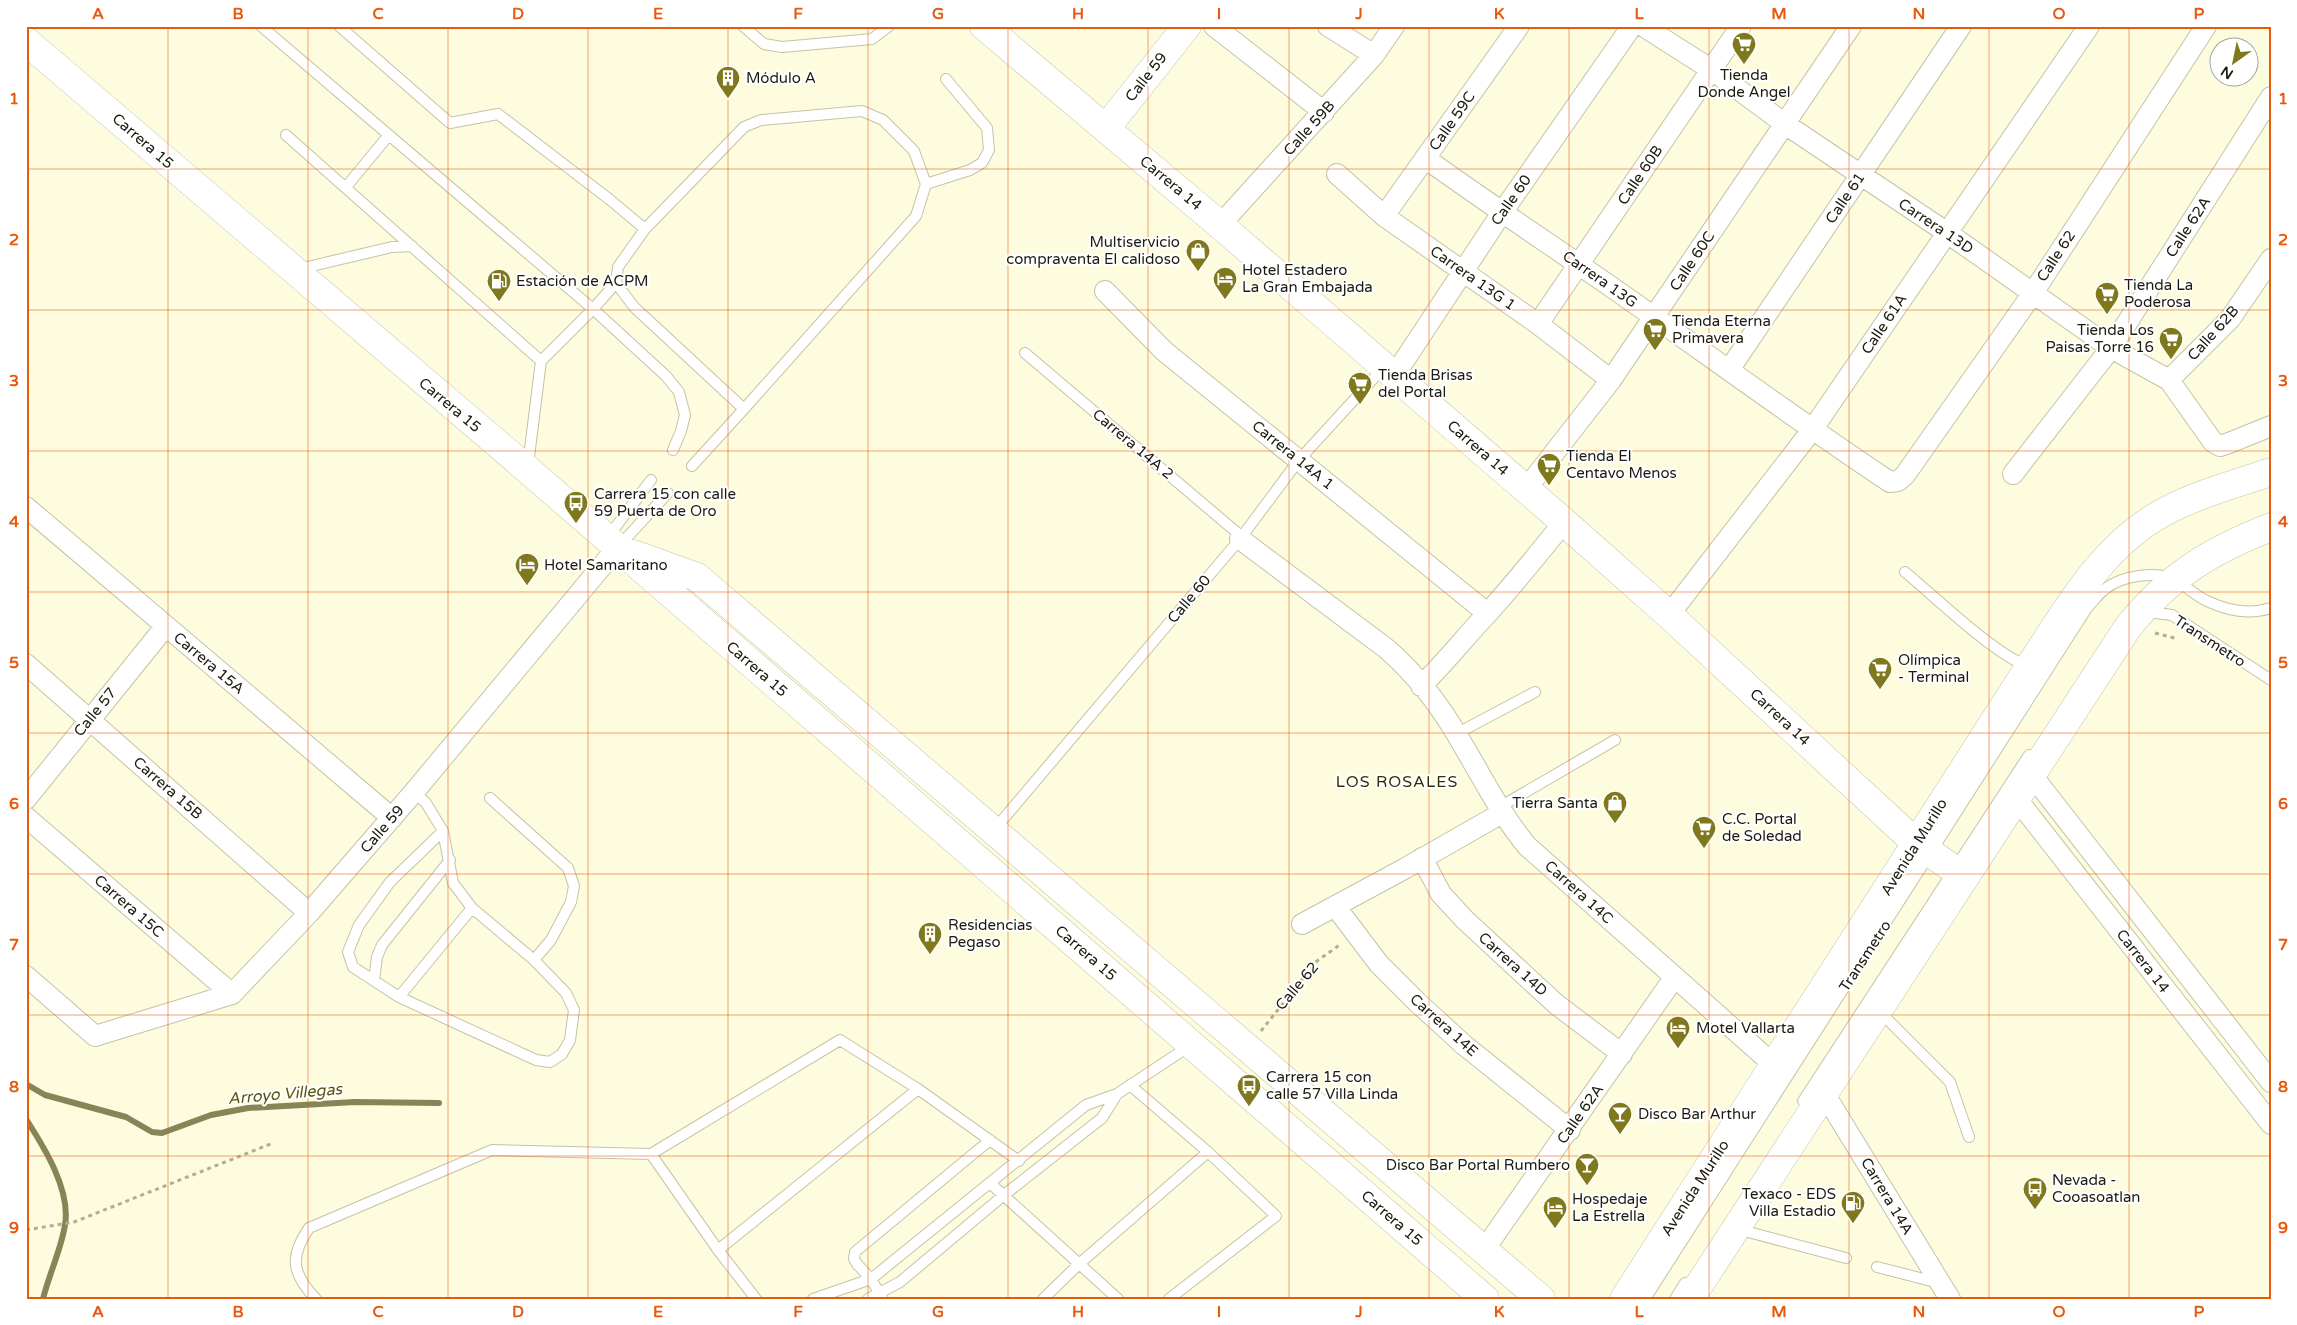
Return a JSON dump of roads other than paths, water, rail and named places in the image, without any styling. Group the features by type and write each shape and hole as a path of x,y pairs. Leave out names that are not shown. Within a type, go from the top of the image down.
{"main road":[{"name":"Carrera 14","path":"984,26 1220,225 1564,522 1941,860"},
{"name":"Calle 59","path":"1106,128 1187,26"},
{"name":"Carrera 15","path":"26,41 678,600 1485,1299"},
{"name":"Avenida Murillo","path":"1691,1286 1736,1229 1878,1010 1941,860 2029,668 2095,569 2136,531 2163,512 2196,497 2271,472"},
{"name":"Avenida Murillo","path":"1624,1299 1774,1065 1941,860 2016,798 2141,611 2174,579 2209,555 2234,542 2271,527"},
{"path":"612,544 697,577 678,600"},
{"name":"Carrera 15","path":"697,577 1541,1299"},
{"path":"857,755 877,731"},
{"path":"1192,1045 1214,1019"}],"street":[{"path":"1214,26 1324,112"},
{"path":"1328,26 1374,55"},
{"name":"Calle 59B","path":"1220,225 1374,55 1394,26"},
{"name":"Calle 59C","path":"1384,216 1520,26"},
{"name":"Calle 60","path":"1389,371 1463,272 1501,214 1632,26"},
{"name":"Carrera 13D","path":"1643,26 1712,70 1785,124 1946,232 2111,348 2169,380 2213,442 2220,446 2271,426"},
{"name":"Calle 60B","path":"1538,324 1741,26"},
{"name":"Calle 60C","path":"1526,489 1611,380 1851,26"},
{"name":"Calle 61","path":"1729,370 1961,26"},
{"name":"Calle 61A","path":"1669,615 1812,430 2089,26"},
{"name":"Calle 62","path":"1898,481 2033,293 2206,26"},
{"name":"Calle 62A","path":"2013,474 2111,348 2271,97"},
{"name":"Carrera 13G","path":"1425,158 1501,214 1579,264 1812,430 1890,482 1898,481"},
{"name":"Carrera 13G 1","path":"1337,174 1384,216 1538,324 1611,380"},
{"name":"Calle 62B","path":"2169,380 2230,319 2271,259"},
{"name":"Carrera 14A 1","path":"1105,291 1164,351 1487,613"},
{"name":"Carrera 15A","path":"26,508 392,818"},
{"path":"1421,686 1448,660 1487,613 1511,589 1564,522"},
{"name":"Carrera 14A 2","path":"1240,537 1387,649 1406,666 1421,686"},
{"name":"Calle 59","path":"26,976 95,1036 232,994 309,913 414,792 612,544"},
{"name":"Calle 57","path":"26,799 165,627"},
{"name":"Carrera 15B","path":"26,664 309,913"},
{"name":"Carrera 14C","path":"1421,686 1456,734 1500,810 1527,846 1774,1065"},
{"name":"Carrera 14","path":"2031,774 2271,1082"},
{"name":"Carrera 14","path":"2016,798 2271,1124"},
{"path":"1302,924 1422,858 1500,810"},
{"name":"Carrera 15C","path":"26,817 232,994"},
{"name":"Carrera 14D","path":"1422,858 1441,894 1465,920 1556,1004 1622,1054"},
{"name":"Carrera 14E","path":"1334,906 1379,964 1444,1026 1570,1130"},
{"name":"Calle 62A","path":"1484,1250 1570,1130 1674,978"},
{"name":"Carrera 14A","path":"1824,1093 1945,1291"}],"lane":[{"path":"262,26 388,136 594,310 666,376 679,392 685,415 673,450"},
{"path":"339,26 450,123 498,114 610,199 645,229"},
{"path":"743,26 764,44 782,47 872,39 889,26"},
{"path":"926,184 970,170 982,163 989,150 987,128 946,79"},
{"path":"528,471 541,361 594,310 616,283 618,267 645,229 744,127 762,120 862,111 883,120 914,152 926,184 916,216 692,466"},
{"path":"286,135 541,361"},
{"path":"346,188 388,136"},
{"path":"293,270 392,247 412,246"},
{"path":"616,283 634,307 744,409"},
{"name":"Carrera 14A 2","path":"1025,353 1240,537"},
{"name":"Calle 60","path":"993,831 1240,537 1299,460 1389,371"},
{"path":"612,544 651,480"},
{"path":"612,544 668,493"},
{"path":"1905,572 2016,662 2029,668"},
{"name":"Transmetro","path":"1799,1107 2087,608 2105,589 2120,580 2145,575 2174,579 2207,601 2238,611 2249,613 2271,608"},
{"path":"2116,624 2141,611"},
{"name":"Transmetro","path":"2141,611 2172,615 2271,680"},
{"path":"1456,734 1535,692"},
{"path":"1500,810 1615,740"},
{"name":"Transmetro","path":"1645,1299 1941,860 2034,746"},
{"path":"414,792 426,803 443,831 453,883 472,908 534,960 566,993 574,1010 570,1040 562,1054 550,1062 536,1060 399,996 353,967 348,952 359,925 390,882 443,831"},
{"path":"490,798 568,868 574,886 571,902 551,940 534,960"},
{"path":"374,980 377,957 382,945 450,860"},
{"path":"399,996 472,908"},
{"path":"1878,1010 1950,1082 1970,1136"},
{"path":"316,1299 301,1283 294,1259 299,1242 308,1228 492,1150 651,1154 840,1040 918,1089 1019,1161"},
{"path":"813,1299 871,1279 1086,1105 1117,1094 1192,1045"},
{"path":"1130,1085 1208,1152 1276,1216 1169,1299"},
{"path":"718,1250 918,1089"},
{"path":"868,1299 882,1296 1004,1194 1102,1118 1117,1094"},
{"path":"882,1296 871,1279 857,1264 854,1259 855,1252 990,1140"},
{"path":"1043,1299 1079,1264 1208,1152"},
{"path":"651,1154 718,1250 756,1299"},
{"path":"990,1183 1118,1299"},
{"path":"1736,1229 1846,1258"},
{"path":"1877,1267 1945,1291"},
{"path":"1675,1299 1691,1286"}],"waterway":[{"name":"Arroyo Villegas","path":"26,1084 45,1095 126,1117 152,1132 162,1133 211,1115 248,1108 355,1102 439,1103"},
{"path":"26,1119 41,1142 54,1169 60,1183 66,1212 65,1225 58,1253 43,1299"}],"place":[{"name":"Tienda Donde Angel","path":"1744,65"},
{"name":"Módulo A","path":"728,99"},
{"name":"Multiservicio compraventa El calidoso","path":"1198,272"},
{"name":"Hotel Estadero La Gran Embajada","path":"1225,300"},
{"name":"Estación de ACPM","path":"499,302"},
{"name":"Tienda La Poderosa","path":"2107,315"},
{"name":"Tienda Eterna Primavera","path":"1655,351"},
{"name":"Tienda Los Paisas Torre 16","path":"2171,360"},
{"name":"Tienda Brisas del Portal","path":"1360,405"},
{"name":"Tienda El Centavo Menos","path":"1549,486"},
{"name":"Carrera 15 con calle 59 Puerta de Oro","path":"576,524"},
{"name":"Hotel Samaritano","path":"527,586"},
{"name":"Olímpica - Terminal","path":"1880,690"},
{"name":"Tierra Santa","path":"1615,824"},
{"name":"C.C. Portal de Soledad","path":"1704,849"},
{"name":"Residencias Pegaso","path":"930,955"},
{"name":"Motel Vallarta","path":"1678,1049"},
{"name":"Carrera 15 con calle 57 Villa Linda","path":"1249,1107"},
{"name":"Disco Bar Arthur","path":"1620,1135"},
{"name":"Disco Bar Portal Rumbero","path":"1587,1186"},
{"name":"Nevada - Cooasoatlan","path":"2035,1210"},
{"name":"Texaco - EDS Villa Estadio","path":"1853,1224"},
{"name":"Hospedaje La Estrella","path":"1555,1229"}],"district":[{"name":"LOS ROSALES","path":"1397,782"}]}
